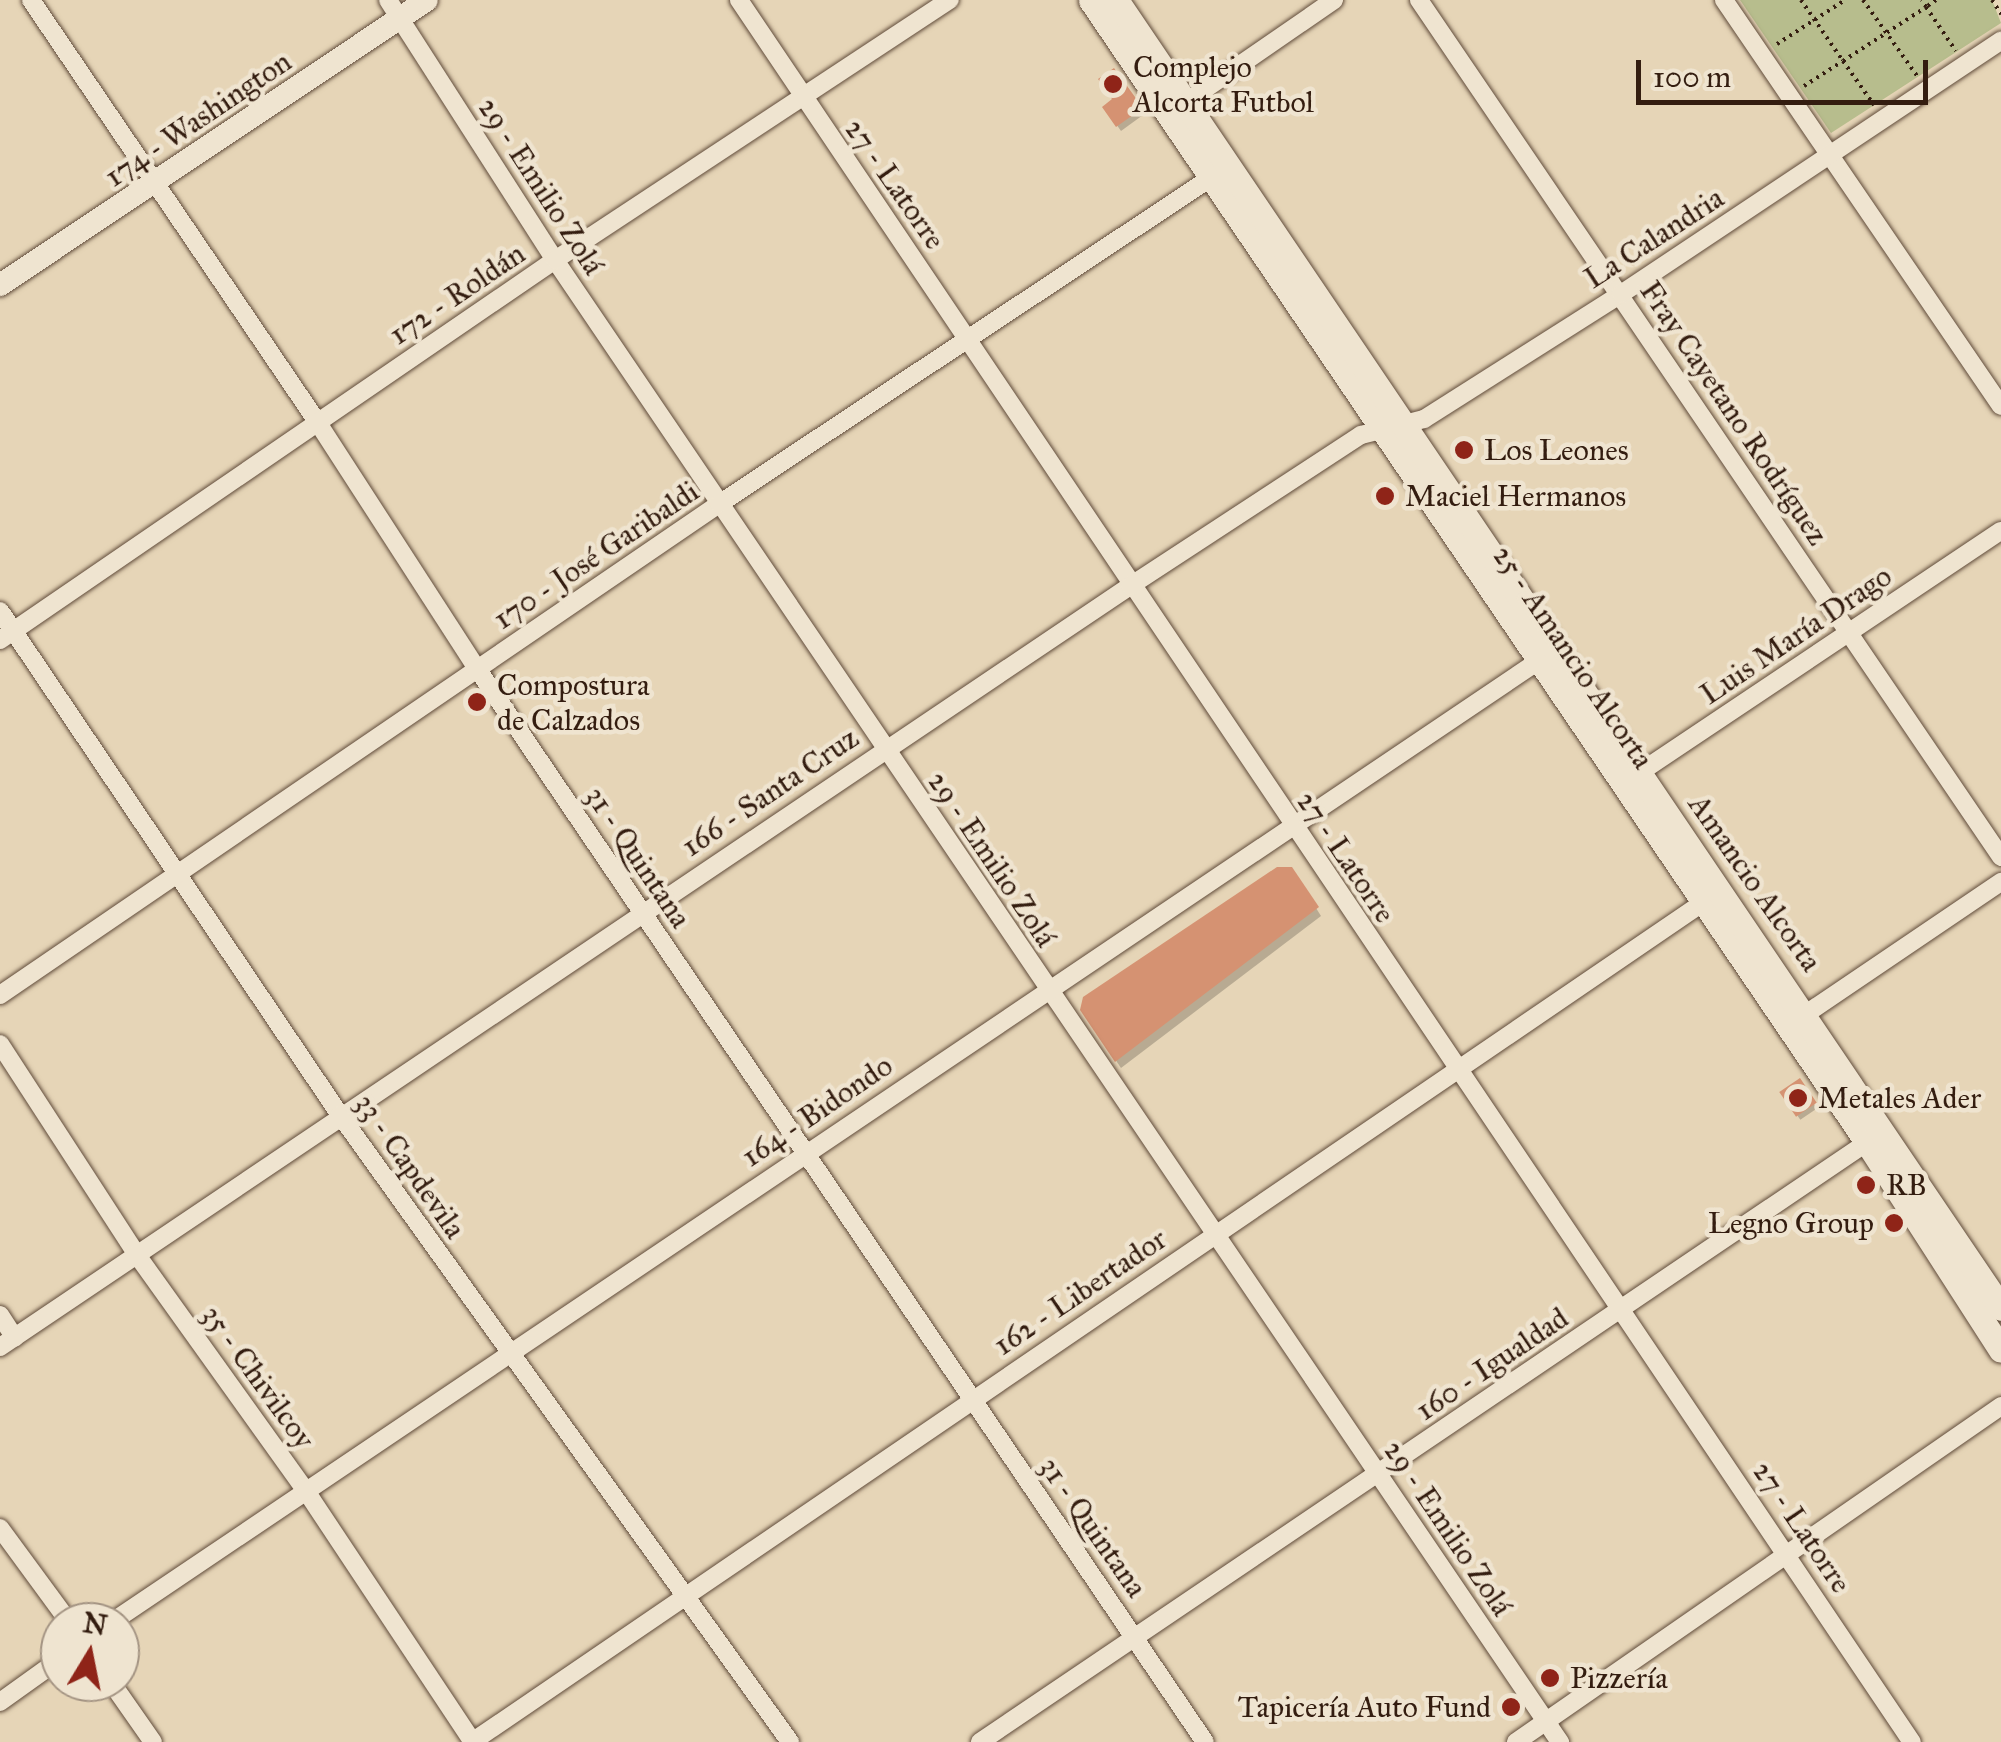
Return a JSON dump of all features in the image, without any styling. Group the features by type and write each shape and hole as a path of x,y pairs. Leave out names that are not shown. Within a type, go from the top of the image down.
{"main road":[{"name":"25 - Amancio Alcorta","path":"1092,0 1176,108 1378,428 1546,655 1876,1136 2001,1350"},
{"path":"1116,0 1176,108"},
{"path":"1219,173 1406,423 1546,655"},
{"path":"1876,1136 2001,1308"}],"street":[{"name":"31 - Quintana","path":"31,0 318,423 478,670 1205,1742"},
{"name":"174 - Washington","path":"0,285 155,186 395,9 427,0"},
{"name":"27 - Latorre","path":"740,0 1130,586 1912,1742"},
{"name":"172 - Roldán","path":"6,636 555,260 950,0"},
{"path":"1176,108 1334,0"},
{"name":"Fray Cayetano Rodríguez","path":"1419,0 2001,857"},
{"path":"1724,0 2001,406"},
{"name":"29 - Emilio Zolá","path":"395,9 555,260 1560,1742"},
{"name":"La Calandria","path":"1378,428 1424,419 1621,294 2001,41"},
{"name":"170 - José Garibaldi","path":"0,995 178,878 720,504 1219,173"},
{"name":"166 - Santa Cruz","path":"8,1342 884,748 1378,428"},
{"name":"Luis María Drago","path":"1630,778 2001,531"},
{"name":"33 - Capdevila","path":"0,612 6,636 340,1115 790,1742"},
{"name":"164 - Bidondo","path":"140,1602 304,1488 1546,655"},
{"path":"1797,1021 2001,882"},
{"name":"162 - Libertador","path":"473,1742 684,1594 1712,897"},
{"name":"35 - Chivilcoy","path":"0,1044 137,1255 304,1488 473,1742"},
{"name":"160 - Igualdad","path":"980,1742 1876,1136"},
{"path":"0,1315 8,1342"},
{"path":"1516,1742 2001,1406"},
{"path":"0,1528 54,1602"},
{"path":"0,1702 40,1673"},
{"path":"125,1702 153,1742"}],"path":[{"path":"1802,0 1874,105"},
{"path":"1773,47 1845,0"},
{"path":"1863,0 1918,77"},
{"path":"1922,0 1956,52"},
{"path":"1801,89 1936,0"},
{"path":"1992,0 2001,14"},
{"path":"1944,60 1971,42"},
{"path":"1903,86 1931,68"},
{"path":"1860,114 1889,96"}],"green space":[{"path":"1740,0 1992,0 2001,23 1831,133"}],"building":[{"path":"1114,68 1143,108 1116,127 1102,107 1112,99 1098,79"},
{"path":"1277,867 1292,867 1319,907 1115,1062 1080,1010 1083,997"},
{"name":"Metales Ader","path":"1800,1078 1817,1103 1796,1117 1779,1092"}],"place":[{"name":"Complejo Alcorta Futbol","path":"1113,84"},
{"name":"Los Leones","path":"1464,450"},
{"name":"Maciel Hermanos","path":"1385,496"},
{"name":"Compostura de Calzados","path":"477,702"},
{"name":"Metales Ader","path":"1798,1098"},
{"name":"RB","path":"1866,1185"},
{"name":"Legno Group","path":"1894,1223"},
{"name":"Pizzería","path":"1550,1678"},
{"name":"Tapicería Auto Fund","path":"1511,1707"}]}
